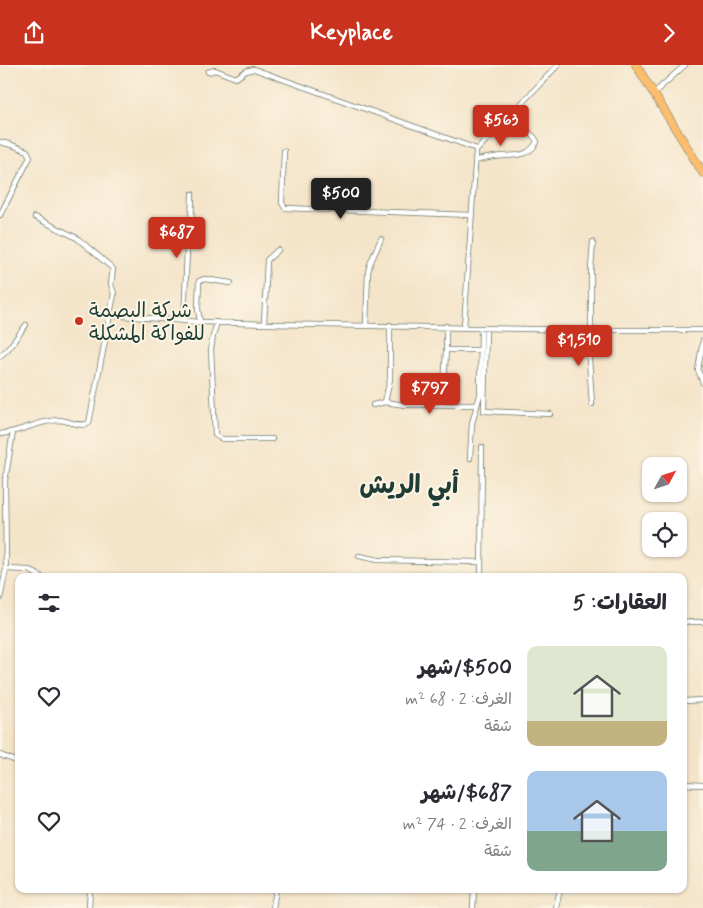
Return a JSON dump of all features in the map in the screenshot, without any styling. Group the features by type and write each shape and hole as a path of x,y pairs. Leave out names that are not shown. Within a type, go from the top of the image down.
{"main road":[{"path":"636,65 703,173"}],"street":[{"path":"464,327 477,149 558,65"},
{"path":"654,93 668,83 685,65"},
{"path":"208,72 214,70 236,78 246,71 254,69 477,149"},
{"path":"475,161 488,157 524,155 536,145 535,138 520,124 512,112"},
{"path":"0,143 27,151 30,157 0,215"},
{"path":"284,151 282,203 285,208 471,215"},
{"path":"184,321 192,194"},
{"path":"0,434 54,420 84,425 89,423 114,294 111,284 112,268 77,238 35,217"},
{"path":"366,325 368,272 381,239"},
{"path":"592,404 589,330 590,269 593,242"},
{"path":"264,324 267,260 278,250"},
{"path":"200,322 198,309 199,281 204,279 231,283"},
{"path":"110,315 200,322 264,324 589,330 703,330"},
{"path":"217,322 211,349 215,435 222,439 272,439"},
{"path":"0,356 4,354 26,325"},
{"path":"385,402 390,379 390,325"},
{"path":"442,405 446,326"},
{"path":"470,458 472,423 480,386 483,328"},
{"path":"483,328 484,411 550,414"},
{"path":"703,340 698,370 703,383"},
{"path":"446,350 481,350"},
{"path":"373,405 385,402 405,405 476,405"},
{"path":"0,599 6,569 5,481 13,431"},
{"path":"481,573 482,447"},
{"path":"358,556 378,560 481,562"},
{"path":"6,569 29,570 34,573"},
{"path":"687,622 703,622"},
{"path":"687,701 703,700"},
{"path":"0,755 15,761"},
{"path":"687,784 703,785"},
{"path":"89,908 90,893"},
{"path":"272,908 274,893"},
{"path":"473,908 474,893"},
{"path":"556,908 559,893"}],"place":[{"name":"شركة البصمة للفواكة المشكلة","path":"79,321"}],"district":[{"name":"أبي الريش","path":"409,484"}]}
